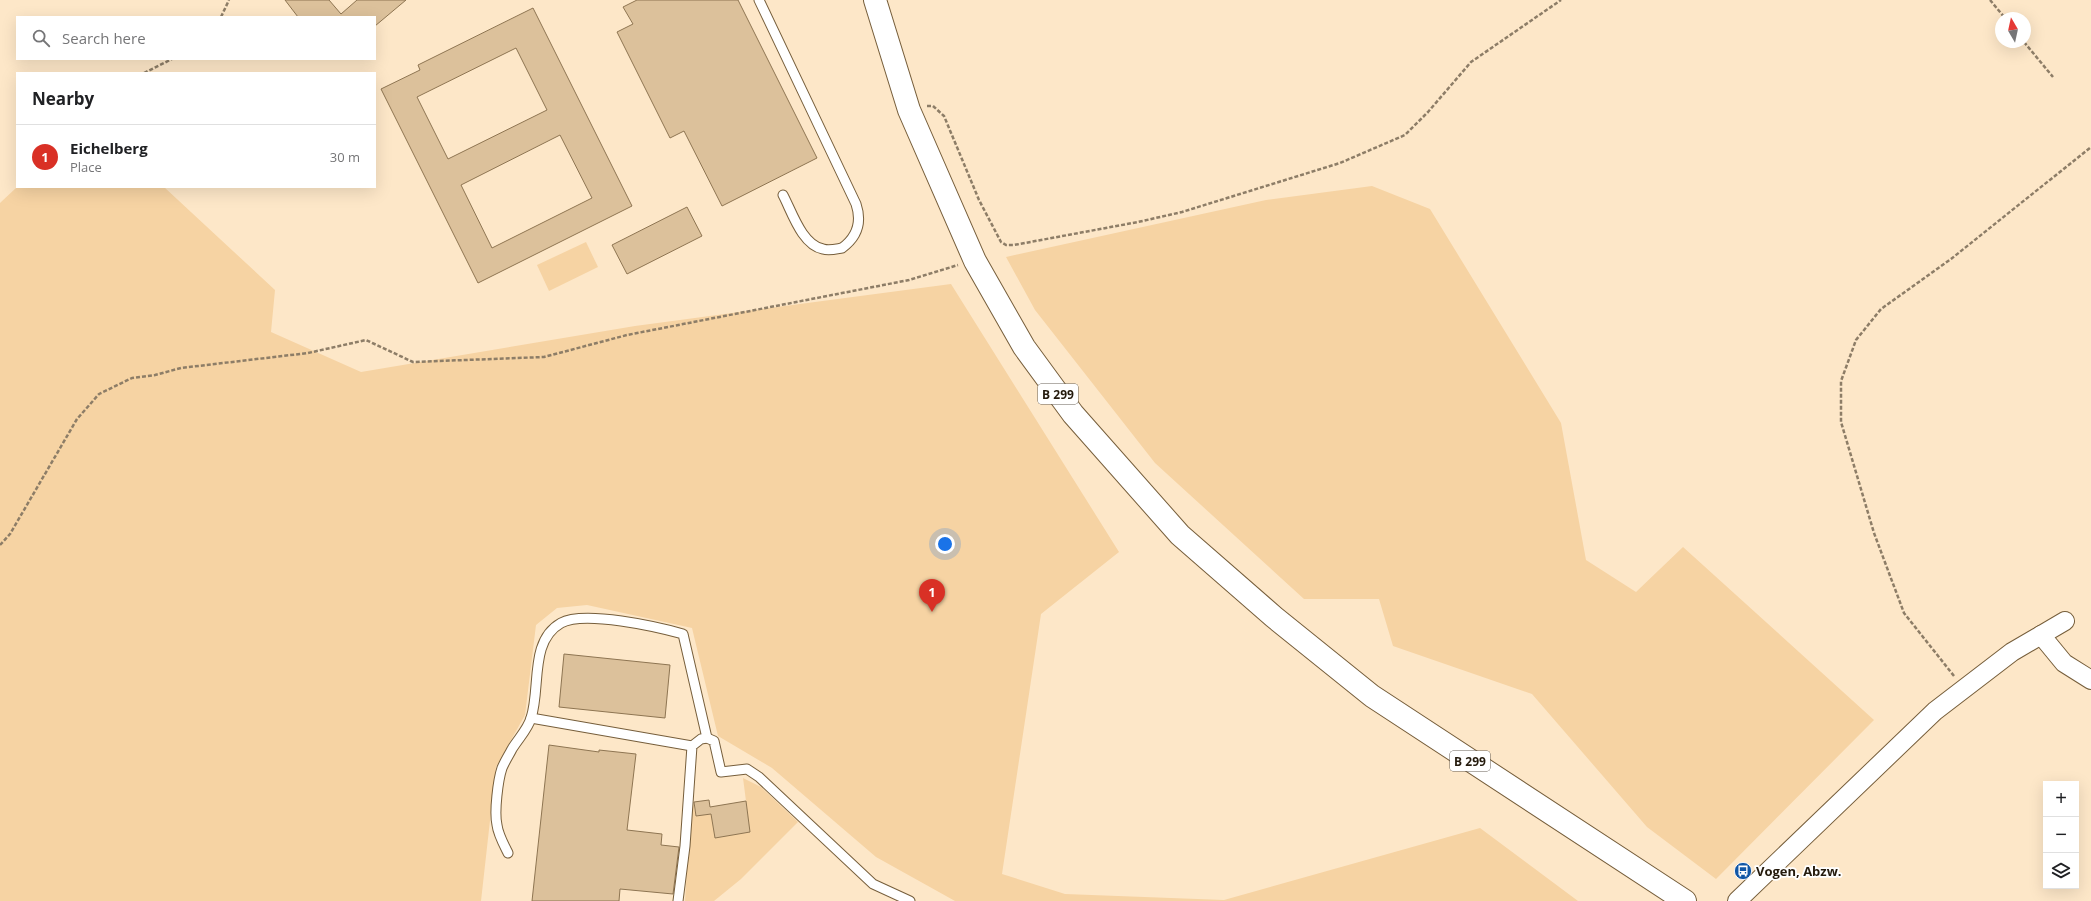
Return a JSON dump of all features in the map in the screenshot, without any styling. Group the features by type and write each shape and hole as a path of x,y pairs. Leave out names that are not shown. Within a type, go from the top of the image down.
{"main road":[{"name":"B 299","path":"875,0 909,110 975,261 1024,347 1073,414 1180,535 1274,617 1372,696 1685,901"}],"street":[{"path":"1737,901 1935,711 2012,652 2065,621"},
{"path":"2041,635 2064,662 2091,680"}],"lane":[{"path":"759,0 856,204 859,214 855,234 842,248 822,249 810,243 783,195"},
{"path":"508,853 497,825 497,800 502,768 531,718 541,652 545,640 552,630 562,622 577,618 593,618 670,630 683,634 707,738"},
{"path":"531,718 692,746"},
{"path":"678,901 685,846 692,746 700,739 707,738 714,741 721,772 747,769 759,777 873,884 910,901"}],"path":[{"path":"221,16 229,0"},
{"path":"909,110 933,106 944,116 974,187 1002,242 1006,245 1014,245 1182,212 1340,163 1405,135 1428,112 1471,62 1561,0"},
{"path":"1990,0 2000,12"},
{"path":"2029,48 2053,77"},
{"path":"146,72 170,60"},
{"path":"1965,688 1904,613 1874,533 1841,422 1841,380 1856,340 1881,309 1950,259 2091,147"},
{"path":"0,545 10,534 77,419 99,394 132,378 155,376 181,368 308,353 366,340 413,362 544,357 627,335 909,280 949,267 975,261"}],"shaded area":[{"path":"1372,186 1430,209 1561,423 1586,560 1636,592 1683,547 1874,720 1716,879 1647,827 1532,694 1393,646 1379,599 1304,599 1155,463 1035,310 1006,257 1266,200"},
{"path":"16,188 165,188 275,290 271,332 361,372 635,326 951,284 1119,552 1041,614 1002,874 1065,894 1224,900 1480,828 1578,901 955,901 876,857 772,768 718,736 692,628 587,605 557,608 536,625 525,715 496,767 481,901 0,901 0,203"},
{"path":"586,242 598,267 549,291 537,265"},
{"path":"743,778 761,787 798,822 741,879 714,901 685,901 691,803 693,802 696,816 711,814 715,838 750,832"}],"building":[{"path":"285,0 329,0 341,14 357,0 406,0 376,25 376,16 297,16"},
{"path":"637,0 738,0 817,158 722,206 684,131 670,138 617,32 633,24 623,7"},
{"path":"533,8 632,206 478,283 381,89 420,70 418,65","holes":["516,48 547,110 448,159 417,97","560,135 592,198 492,248 461,185"]},
{"path":"687,207 702,236 627,274 612,245"},
{"path":"564,654 670,665 665,718 559,707"},
{"path":"549,745 599,752 599,750 636,754 627,830 662,834 661,845 679,847 673,894 620,889 619,901 532,901"},
{"path":"709,800 710,807 746,801 750,832 715,838 711,814 696,816 694,802"}],"place":[{"name":"Eichelberg","path":"932,612"},
{"name":"Vogen, Abzw.","path":"1743,871"}]}
